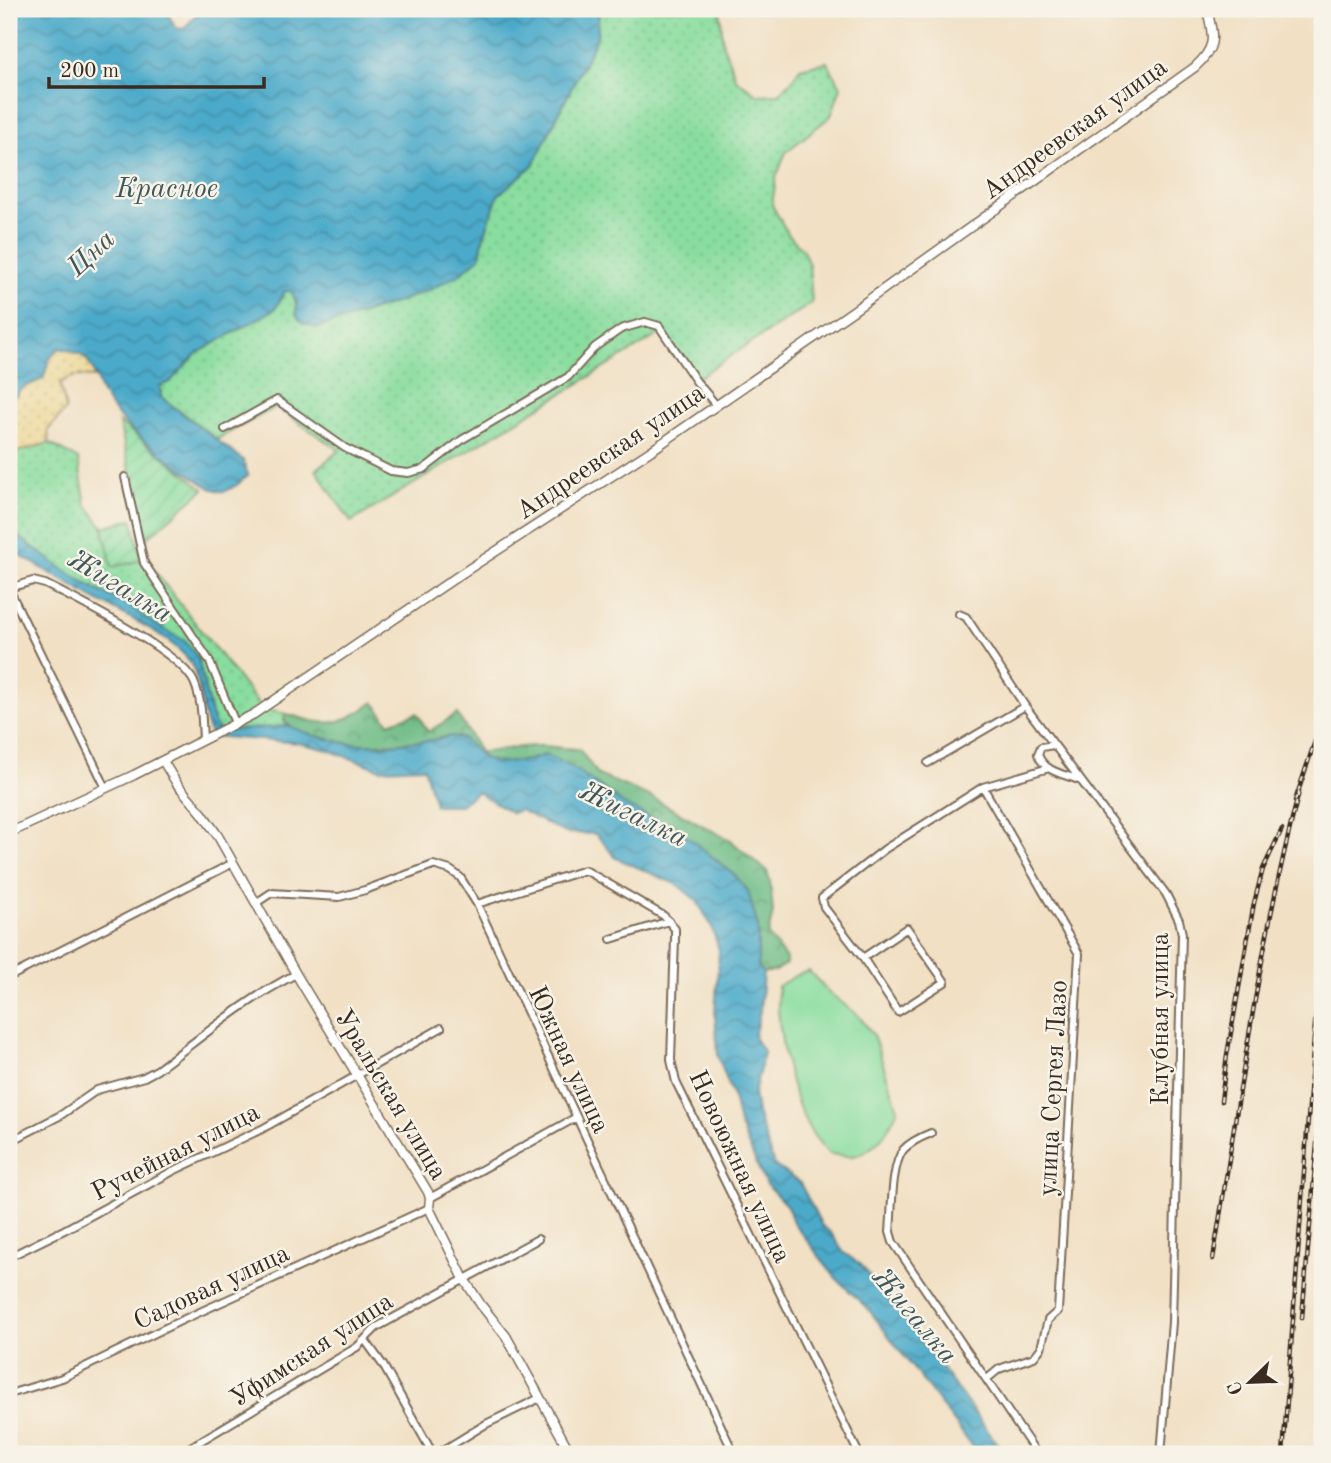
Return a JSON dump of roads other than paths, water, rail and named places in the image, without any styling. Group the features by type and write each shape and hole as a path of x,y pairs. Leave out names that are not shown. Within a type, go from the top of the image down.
{"street":[{"name":"Андреевская улица","path":"9,834 236,725 716,405 1110,130 1206,57 1213,44 1207,9"},
{"path":"225,429 277,400 345,448 391,471 408,473 424,469 463,439 568,377 594,347 621,329 645,322 659,326 696,381 716,405"},
{"path":"125,477 144,564 209,660 236,725"},
{"path":"106,788 9,588 33,581 45,584 132,631 170,658 193,681 207,739"},
{"name":"Клубная улица","path":"959,614 966,617 1025,706 1166,894 1179,920 1182,934 1172,1322 1161,1454"},
{"path":"928,763 1025,706"},
{"path":"1054,745 1041,747 1038,754 1040,762 1081,781"},
{"name":"Уральская улица","path":"163,761 177,784 202,813 233,863 429,1203 464,1279 506,1336 571,1454"},
{"path":"863,958 907,928 945,982 898,1012 863,958 824,907 822,898 885,849 983,787 1049,768"},
{"name":"улица Сергея Лазо","path":"983,787 1079,954 1059,1311 1048,1320 1041,1348 1034,1357 999,1369 987,1379"},
{"path":"9,977 233,863"},
{"name":"Южная улица","path":"256,903 271,893 339,897 433,865 450,870 460,877 477,904 734,1454"},
{"path":"477,904 584,870 669,921"},
{"path":"611,939 669,921"},
{"name":"Новоюжная улица","path":"669,921 675,929 671,1060 676,1082 859,1454"},
{"path":"9,1142 61,1115 97,1090 144,1077 157,1070 238,1010 296,974"},
{"name":"Ручейная улица","path":"9,1257 173,1171 262,1129 441,1028"},
{"name":"Садовая улица","path":"9,1394 62,1378 429,1203 575,1118"},
{"path":"931,1133 903,1150 897,1162 890,1232 893,1242 1037,1454"},
{"name":"Уфимская улица","path":"179,1454 331,1363 365,1340 369,1332 377,1327 538,1238"},
{"path":"365,1340 383,1365 435,1454 486,1424 540,1398"}],"water":[{"name":"Красное","path":"9,9 165,9 176,28 184,29 201,9 599,9 597,37 533,165 498,195 483,239 480,257 460,274 433,288 317,328 299,319 296,314 297,303 291,291 285,291 275,309 196,354 170,382 160,386 161,397 243,460 248,475 224,492 210,488 182,469 127,426 106,400 92,366 81,355 72,351 59,348 50,358 43,379 22,388 9,403 9,327 12,322 9,307"},
{"name":"Жигалка","path":"9,504 12,529 18,536 61,568 101,592 128,604 149,621 185,641 198,658 211,715 216,727 222,731 289,726 345,743 381,745 451,736 464,739 483,758 498,763 526,761 545,755 570,766 625,805 689,838 735,875 748,891 758,927 758,967 763,973 760,1011 754,1037 764,1053 754,1093 757,1113 774,1165 800,1183 822,1226 831,1233 844,1253 860,1264 900,1312 1005,1454 978,1454 869,1310 836,1278 793,1222 787,1206 765,1183 739,1124 733,1097 718,1056 715,1014 719,950 711,925 697,901 678,885 616,858 596,834 565,833 520,810 512,813 477,792 460,805 435,805 424,767 380,769 328,750 299,743 212,736 205,720 195,672 184,655 161,636 9,549"}],"railway":[{"path":"1295,801 1317,735 1322,707"},
{"path":"1213,1259 1261,966 1299,792"},
{"path":"1221,1101 1254,903 1263,869 1282,829"},
{"path":"1283,1454 1322,931"},
{"path":"1302,1318 1322,1086"}],"water label":[{"name":"Цна","path":"90,252"}]}
